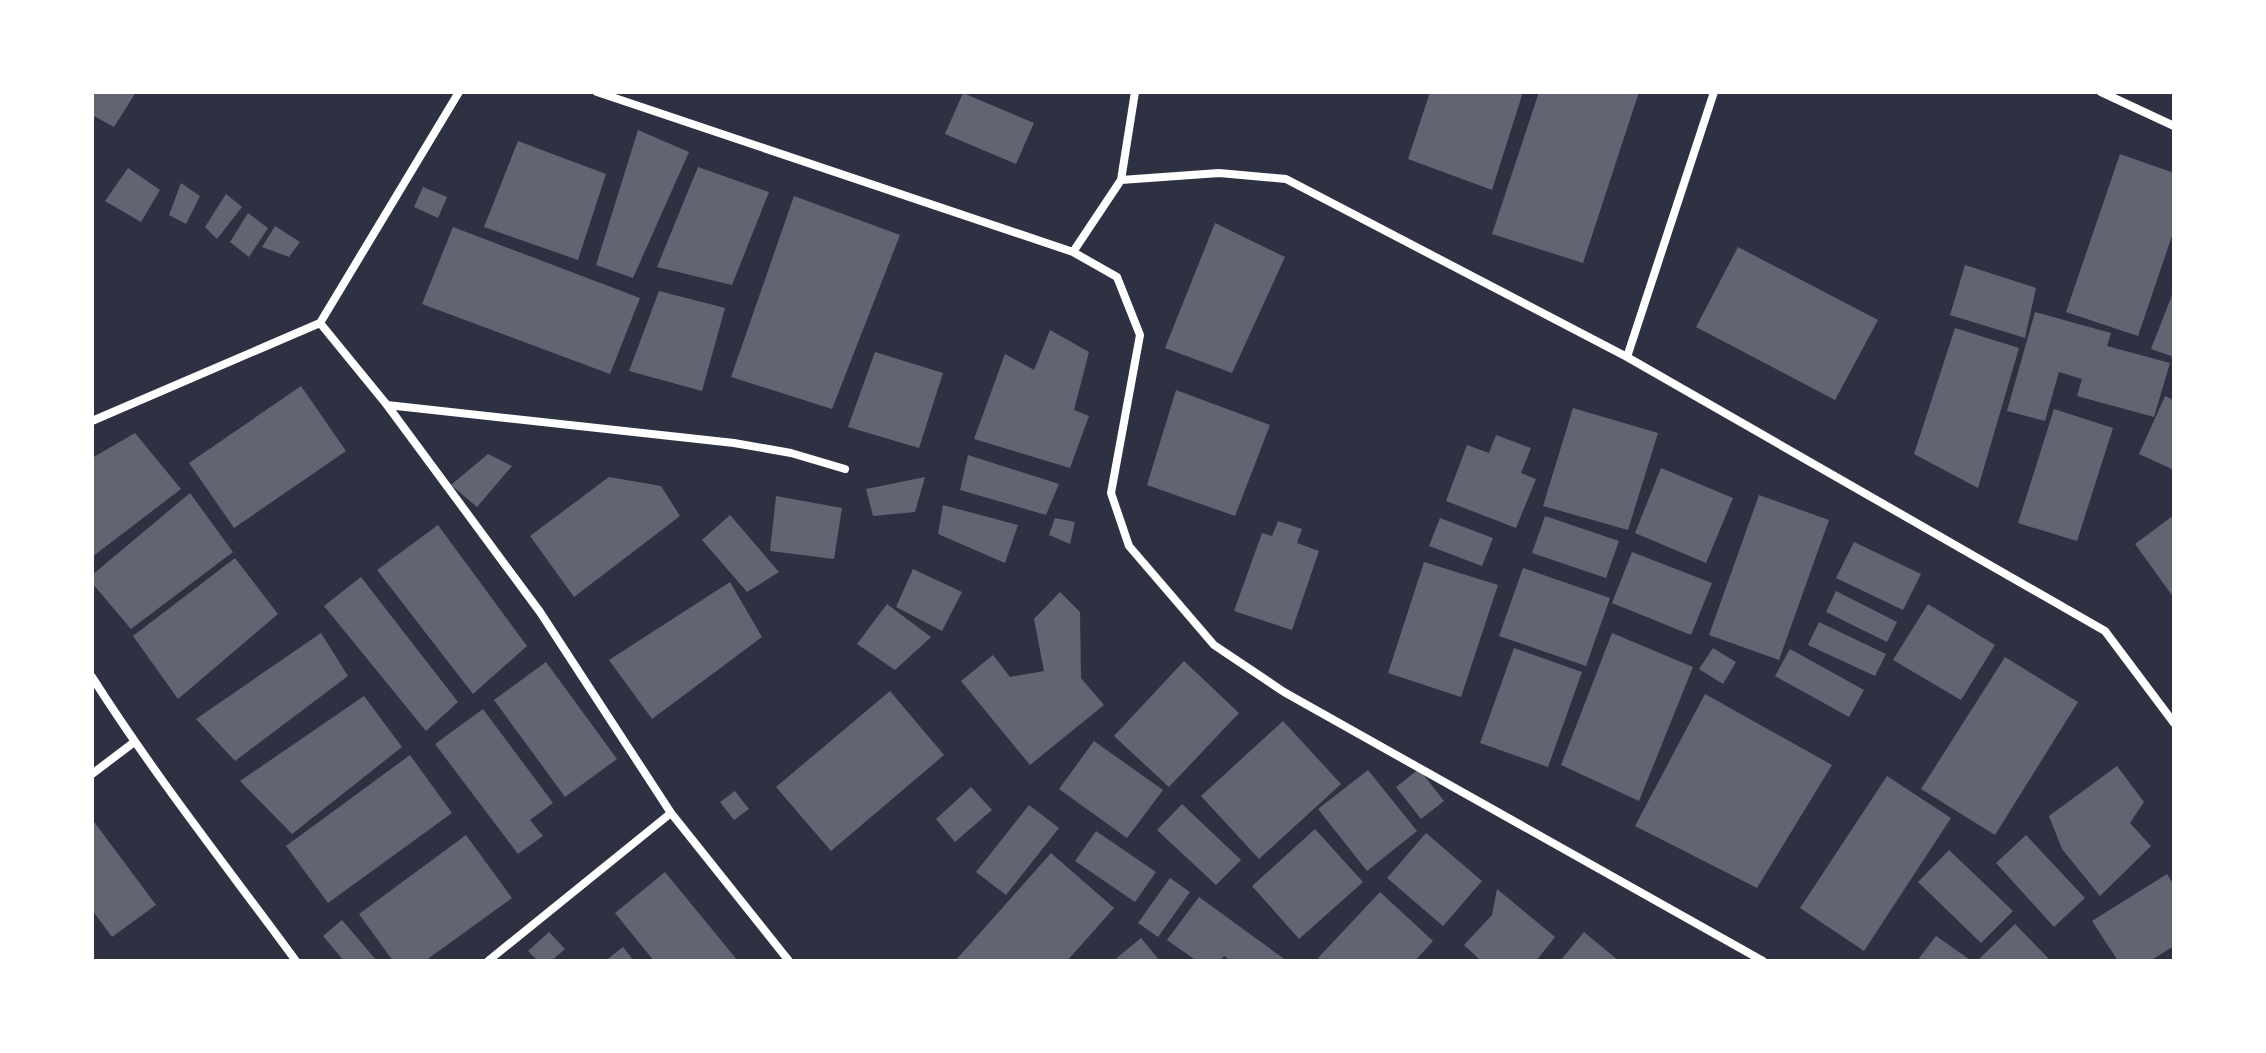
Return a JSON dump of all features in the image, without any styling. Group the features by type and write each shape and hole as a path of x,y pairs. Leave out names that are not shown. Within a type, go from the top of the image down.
{"street":[{"path":"92,421 320,323 459,92"},
{"path":"597,92 1073,252 1117,277 1140,335 1111,493 1129,546 1214,645 1284,692 1763,961"},
{"path":"1073,252 1121,180 1135,92"},
{"path":"1627,357 1714,92"},
{"path":"2101,92 2174,126"},
{"path":"1121,180 1219,173 1286,179 1627,357 2105,631 2174,723"},
{"path":"320,323 387,405 540,612 671,813 789,961"},
{"path":"387,405 734,443 791,453 845,469"},
{"path":"92,677 133,743 194,820 296,961"},
{"path":"92,774 133,743"},
{"path":"488,961 671,813"}],"building":[{"path":"92,92 136,92 114,127 92,115"},
{"path":"1430,92 1523,92 1492,190 1408,159"},
{"path":"1539,92 1639,92 1583,263 1492,234"},
{"path":"963,93 1034,123 1016,164 945,134"},
{"path":"638,130 689,152 633,278 596,265"},
{"path":"518,141 606,174 578,260 484,227"},
{"path":"2120,154 2174,173 2174,230 2138,336 2066,312"},
{"path":"698,167 769,192 732,285 657,267"},
{"path":"128,168 160,190 141,222 105,201"},
{"path":"181,183 200,196 186,224 169,215"},
{"path":"423,187 447,197 438,218 414,207"},
{"path":"226,194 242,207 217,239 205,227"},
{"path":"794,196 900,235 832,409 731,377"},
{"path":"248,213 268,228 249,257 230,242"},
{"path":"1215,223 1285,257 1232,373 1165,348"},
{"path":"275,226 300,242 289,257 262,247"},
{"path":"453,227 640,298 610,374 422,304"},
{"path":"1738,247 1878,320 1835,400 1696,327"},
{"path":"1965,265 2036,288 2025,338 1950,315"},
{"path":"2174,290 2174,357 2151,349"},
{"path":"659,291 725,308 702,391 629,371"},
{"path":"2035,312 2111,333 2107,346 2170,363 2154,417 2077,396 2082,379 2059,372 2045,421 2007,411"},
{"path":"1955,328 2019,348 1978,488 1914,454"},
{"path":"1050,330 1089,352 1074,410 1089,416 1070,468 974,439 1005,354 1034,370"},
{"path":"875,352 943,373 919,448 848,427"},
{"path":"301,386 346,451 234,528 189,463"},
{"path":"1176,390 1270,425 1235,516 1147,485"},
{"path":"2165,396 2174,400 2174,470 2139,454"},
{"path":"1573,408 1658,433 1628,530 1543,506"},
{"path":"2054,409 2113,428 2077,541 2018,523"},
{"path":"135,433 181,489 92,557 92,458"},
{"path":"1496,435 1531,448 1521,473 1536,479 1516,528 1446,501 1467,445 1489,453"},
{"path":"488,454 512,466 477,507 451,485"},
{"path":"968,455 1059,484 1046,515 960,490"},
{"path":"1661,468 1733,498 1706,563 1635,533"},
{"path":"609,477 661,486 680,516 574,597 530,536"},
{"path":"925,477 915,512 873,516 866,489"},
{"path":"190,493 233,552 131,629 92,583 92,575"},
{"path":"1759,495 1829,520 1779,660 1709,635"},
{"path":"776,496 842,508 834,559 770,551"},
{"path":"943,505 1018,525 1005,563 938,534"},
{"path":"730,515 779,572 747,592 702,540"},
{"path":"2174,515 2174,598 2135,544"},
{"path":"1545,516 1619,541 1606,578 1532,553"},
{"path":"1055,518 1075,522 1070,544 1049,535"},
{"path":"1440,518 1493,538 1482,566 1429,546"},
{"path":"1278,521 1302,529 1297,543 1319,551 1292,630 1234,611 1262,533 1272,536"},
{"path":"438,525 527,646 473,694 377,570"},
{"path":"1854,542 1921,574 1903,610 1836,578"},
{"path":"1632,552 1712,583 1691,635 1612,603"},
{"path":"235,558 278,614 178,699 133,636"},
{"path":"1424,562 1498,585 1461,697 1388,673"},
{"path":"1523,568 1610,598 1586,666 1499,636"},
{"path":"913,569 962,592 942,631 896,607"},
{"path":"361,577 458,702 426,731 324,606"},
{"path":"730,582 762,637 652,719 609,660"},
{"path":"1836,591 1897,622 1887,642 1826,612"},
{"path":"1060,592 1080,612 1081,678 1104,705 1030,765 961,681 993,655 1010,677 1044,671 1034,619"},
{"path":"887,604 931,637 895,670 857,644"},
{"path":"1928,604 1995,645 1961,700 1893,660"},
{"path":"1819,622 1886,654 1875,676 1808,645"},
{"path":"321,633 348,676 235,761 196,719"},
{"path":"1612,633 1693,667 1639,801 1561,765"},
{"path":"1514,648 1582,672 1548,767 1480,743"},
{"path":"1713,648 1736,662 1723,684 1699,669"},
{"path":"1790,649 1864,690 1849,717 1775,676"},
{"path":"2005,657 2078,702 1995,835 1921,789"},
{"path":"1184,661 1239,713 1169,787 1114,736"},
{"path":"546,662 617,759 565,797 494,700"},
{"path":"890,691 944,755 831,851 776,787"},
{"path":"1705,694 1832,765 1757,888 1635,826"},
{"path":"364,696 402,747 292,834 240,781"},
{"path":"483,709 553,803 530,820 543,836 518,854 435,744"},
{"path":"1283,721 1341,784 1259,859 1201,796"},
{"path":"1094,741 1163,790 1127,838 1059,789"},
{"path":"410,755 452,813 328,903 286,846"},
{"path":"2117,766 2144,802 2130,823 2151,846 2100,896 2062,849 2049,816"},
{"path":"1419,769 1444,801 1421,819 1396,787"},
{"path":"1368,770 1417,831 1367,871 1318,809"},
{"path":"1887,776 1951,818 1864,951 1800,908"},
{"path":"971,787 992,810 955,842 936,819"},
{"path":"735,791 749,809 734,820 720,802"},
{"path":"1182,804 1241,860 1216,885 1157,830"},
{"path":"1029,805 1059,828 1006,895 976,872"},
{"path":"92,819 156,905 112,937 92,910"},
{"path":"1315,829 1363,882 1299,939 1252,886"},
{"path":"1096,831 1156,872 1135,902 1075,861"},
{"path":"1426,833 1482,881 1443,926 1387,878"},
{"path":"466,835 512,898 425,961 393,961 359,914"},
{"path":"2026,835 2085,898 2054,927 1996,863"},
{"path":"1949,850 2013,911 1981,943 1918,882"},
{"path":"1051,853 1114,908 1067,961 955,961"},
{"path":"665,872 738,961 654,961 615,913"},
{"path":"2167,874 2174,886 2174,946 2150,961 2118,961 2092,921"},
{"path":"1170,878 1190,892 1158,937 1138,923"},
{"path":"1497,889 1555,937 1536,961 1481,961 1464,945 1492,915"},
{"path":"1380,892 1433,941 1415,961 1321,961 1318,958"},
{"path":"1199,897 1287,961 1231,961 1224,956 1220,961 1197,961 1167,940"},
{"path":"342,920 377,961 344,961 323,936"},
{"path":"2015,924 2051,961 1977,961"},
{"path":"549,932 565,949 551,961 538,961 528,951"},
{"path":"1584,932 1619,961 1560,961"},
{"path":"1936,936 1969,959 1968,961 1917,961"},
{"path":"1141,938 1160,961 1113,961"},
{"path":"623,947 634,961 605,961"}]}
